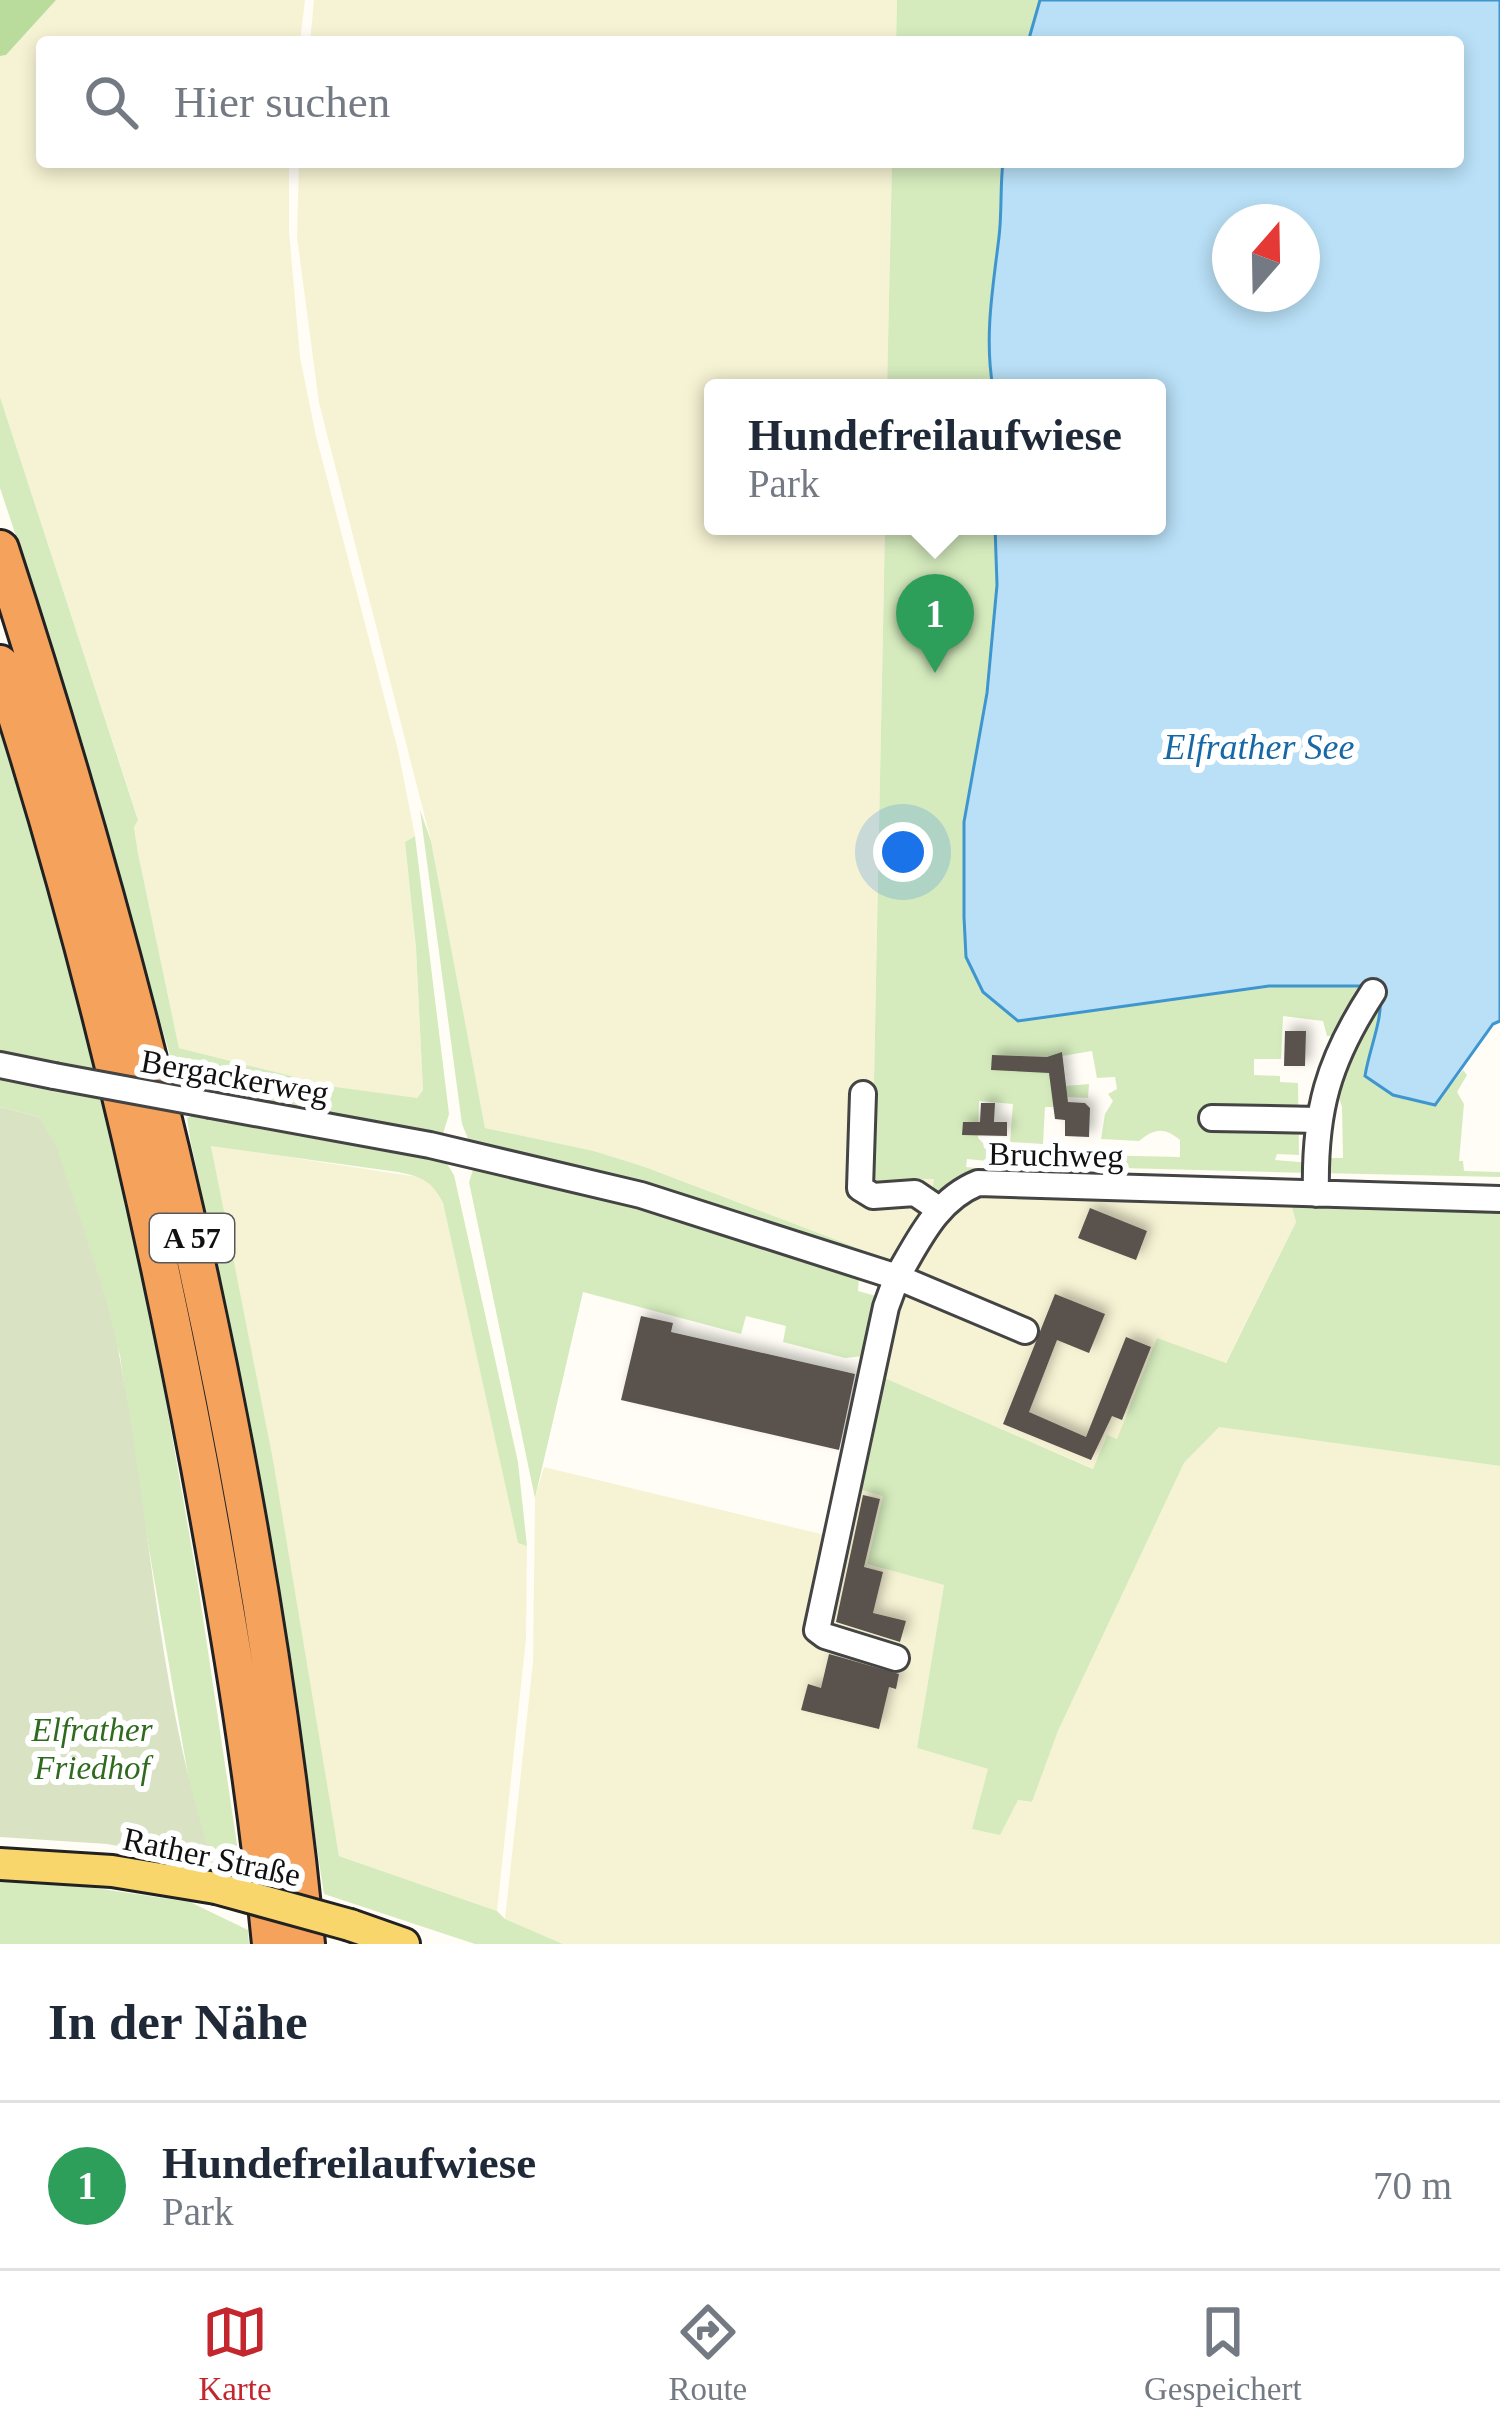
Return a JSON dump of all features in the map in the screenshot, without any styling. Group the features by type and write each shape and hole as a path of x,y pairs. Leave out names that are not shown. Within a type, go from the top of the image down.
{"highway":[{"name":"A 57","path":"0,550 58,728 153,1075 198,1268 247,1520 294,1820 306,1944"},
{"name":"A 57","path":"0,664 116,1069 164,1276 224,1601 271,1944"}],"main road":[{"name":"Rather Straße","path":"0,1864 112,1870 217,1888 404,1944"}],"street":[{"path":"1316,1194 1319,1120 1330,1069 1373,992"},
{"name":"Bergackerweg","path":"0,1065 459,1152 641,1195 897,1277"},
{"path":"863,1094 860,1188 873,1196 915,1193 940,1210 897,1277 886,1307 817,1630 896,1658"},
{"path":"1212,1118 1319,1120"},
{"name":"Bruchweg","path":"940,1210 956,1192 978,1184 1500,1199"},
{"path":"897,1277 1025,1330"}],"shaded area":[{"path":"56,0 305,0 301,36 36,36 36,168 289,168 289,231 300,357 415,836 405,842 423,1090 416,1099 336,1087 179,1048 138,853 134,826 138,819 0,397 0,56"},
{"path":"314,0 897,0 896,36 311,36"},
{"path":"299,168 892,168 887,379 704,379 704,535 885,535 872,1181 935,1179 931,1199 892,1261 645,1167 485,1128 431,841 319,403 297,237"},
{"path":"211,1145 424,1178 435,1186 443,1203 518,1542 527,1546 526,1638 497,1911 339,1856"},
{"path":"985,1196 1290,1200 1296,1222 1225,1364 1157,1339 1117,1440 1106,1436 1094,1469 878,1375 897,1292 943,1222 967,1200"},
{"path":"1219,1426 1500,1466 1500,1944 563,1944 505,1919 533,1662 535,1498 544,1467 829,1536 855,1488 883,1495 867,1564 944,1585 917,1748 988,1769 1018,1800 1032,1802 1058,1731 1184,1463"}],"green space":[{"path":"0,0 56,0 0,56"},
{"path":"897,0 1040,0 1030,36 896,36"},
{"path":"892,168 1003,168 989,331 992,379 887,379"},
{"path":"0,397 138,820 134,827 138,853 179,1048 336,1087 417,1098 423,1090 405,842 415,836 449,1114 437,1138 179,1087 54,650 0,488"},
{"path":"885,535 995,535 997,585 987,693 964,822 966,957 983,992 1018,1021 1269,986 1362,986 1336,1036 1327,1036 1323,1021 1283,1016 1281,1059 1254,1059 1254,1075 1280,1076 1280,1082 1298,1083 1299,1155 1277,1154 1275,1160 1311,1163 1310,1173 1047,1166 1047,1154 1180,1157 1180,1140 1164,1131 1139,1141 1101,1139 1105,1114 1113,1101 1108,1094 1117,1089 1115,1077 1097,1078 1092,1051 1062,1056 1066,1086 1089,1084 1088,1098 1068,1097 1062,1107 1045,1107 1043,1144 1010,1142 1013,1104 979,1101 978,1138 999,1151 1008,1145 1040,1147 1039,1166 967,1159 966,1167 1031,1174 966,1177 931,1199 934,1179 872,1181"},
{"path":"0,715 116,1118 197,1578 241,1871 213,1863 193,1804 120,1355 39,1117 0,1107"},
{"path":"420,810 431,841 485,1128 645,1167 892,1261 889,1265 477,1148 469,1141 462,1124"},
{"path":"1380,995 1382,1010 1435,1105 1463,1070 1467,1075 1457,1092 1464,1104 1459,1161 1464,1171 1500,1172 1500,1177 1320,1173 1320,1158 1343,1158 1342,1107 1335,1086"},
{"name":"Elfrather Friedhof","path":"0,1107 39,1117 57,1148 108,1307 131,1422 168,1676 213,1863 107,1844 0,1837"},
{"path":"195,1109 444,1159 454,1175 518,1462 527,1546 518,1543 443,1203 435,1190 420,1178 398,1172 211,1146 273,1460 339,1856 497,1911 563,1944 475,1944 324,1894 258,1463 190,1138 187,1118"},
{"path":"481,1165 649,1204 859,1276 858,1291 883,1298 864,1356 845,1358 783,1342 786,1326 746,1316 741,1334 583,1292 535,1498 469,1182 473,1170"},
{"path":"1290,1200 1500,1208 1500,1466 1219,1427 1184,1463 1058,1731 1032,1802 1018,1800 1000,1835 972,1829 988,1769 917,1748 944,1585 867,1564 883,1496 855,1488 878,1375 1093,1469 1107,1435 1117,1439 1157,1338 1226,1363 1296,1222"},
{"path":"0,1880 41,1880 190,1902 248,1930 249,1944 0,1944"}],"water":[{"name":"Elfrather See","path":"1040,0 1500,0 1500,1021 1493,1024 1435,1105 1393,1095 1365,1076 1380,995 1362,986 1269,986 1018,1021 983,992 966,957 964,822 987,693 997,585 995,535 1166,535 1166,379 992,379 992,293 1003,168 1464,168 1464,36 1030,36"}],"building":[{"path":"1285,1031 1306,1031 1305,1066 1284,1066"},
{"path":"1062,1052 1068,1102 1090,1108 1089,1137 1065,1136 1065,1120 1055,1119 1049,1073 991,1070 992,1055 1047,1057"},
{"path":"981,1103 995,1103 994,1122 1007,1122 1007,1136 962,1135 963,1122 980,1122"},
{"path":"1090,1208 1147,1231 1136,1260 1078,1238"},
{"path":"1055,1294 1105,1314 1089,1353 1057,1340 1029,1412 1086,1437 1126,1337 1151,1347 1122,1420 1112,1416 1091,1460 1003,1424"},
{"path":"641,1316 673,1323 671,1332 855,1374 839,1450 621,1400"},
{"path":"863,1495 880,1499 864,1567 883,1572 873,1613 906,1621 900,1642 836,1622"},
{"path":"829,1654 899,1674 896,1689 889,1687 879,1729 801,1710 808,1684 821,1688"}],"place":[{"name":"Hundefreilaufwiese","path":"935,673"}]}
